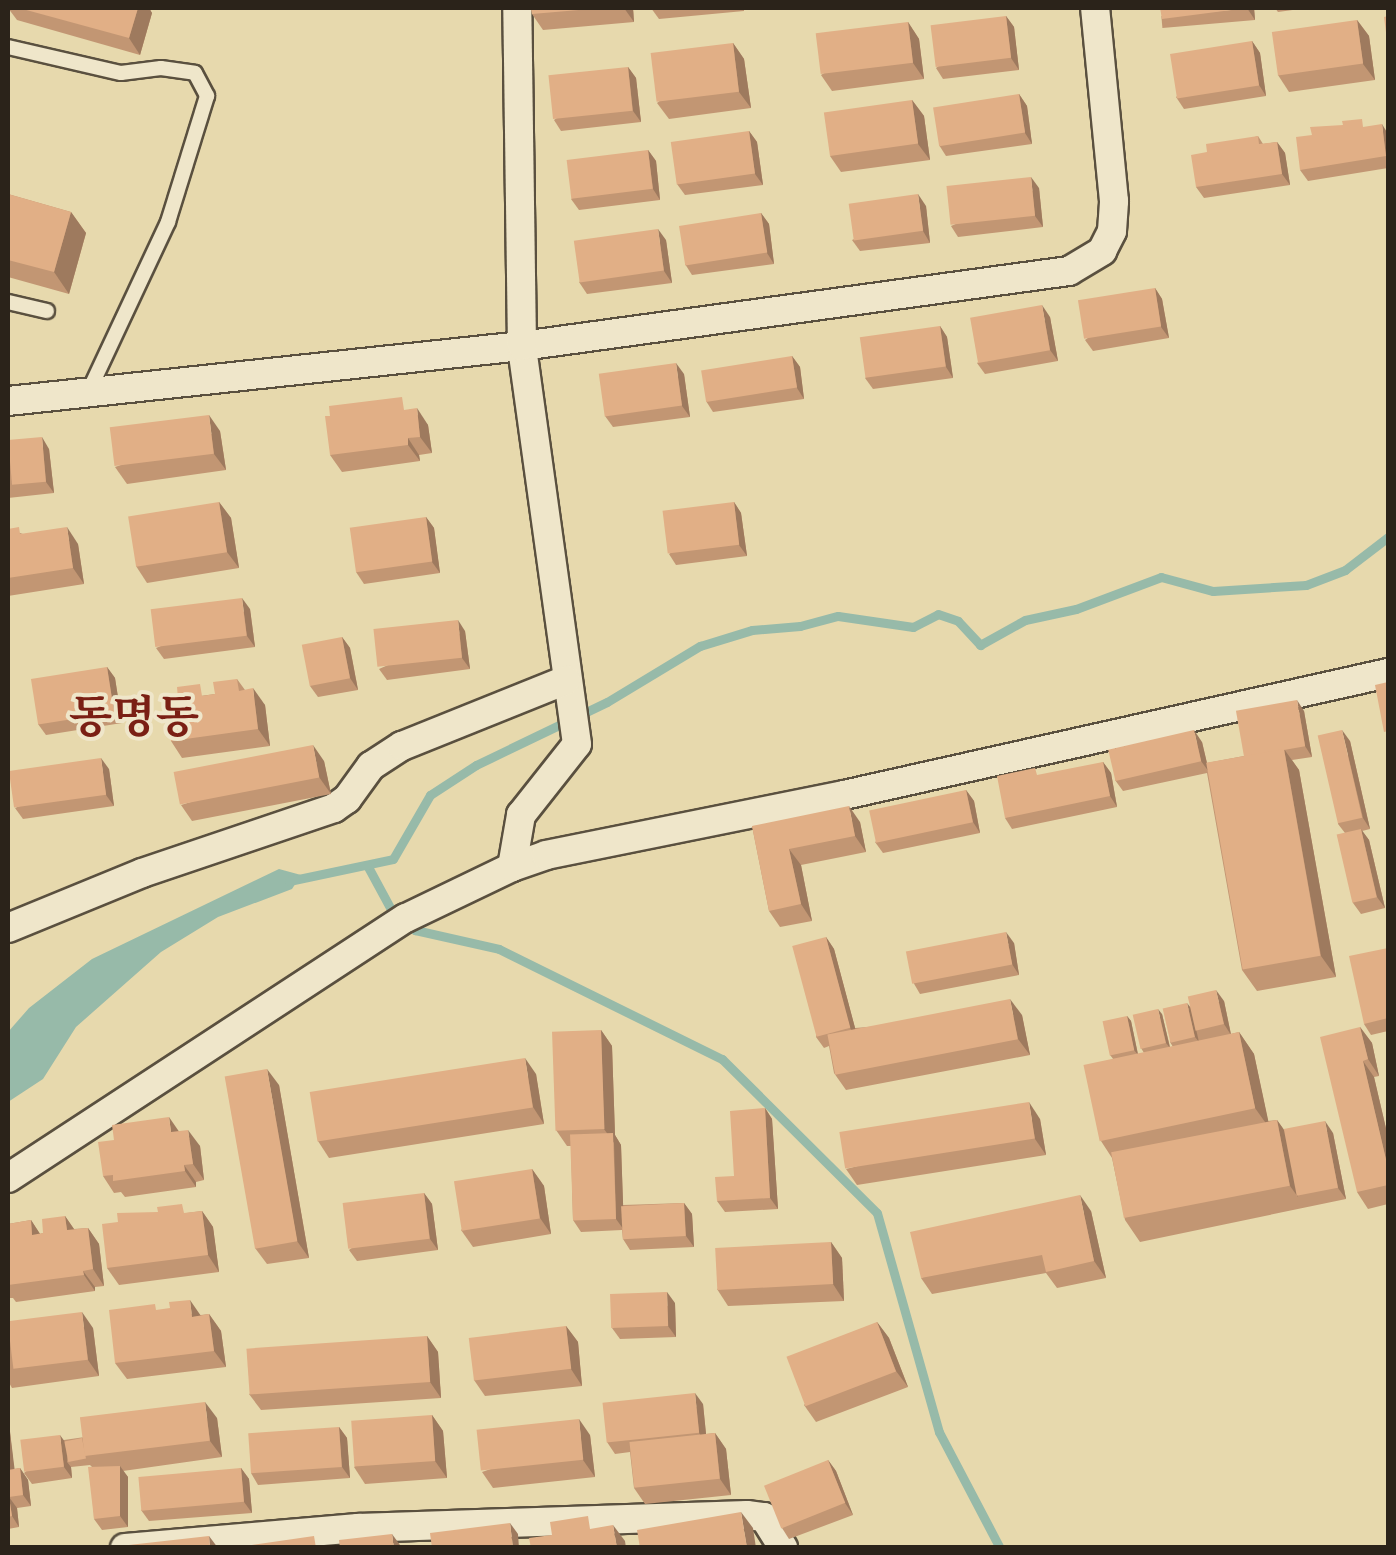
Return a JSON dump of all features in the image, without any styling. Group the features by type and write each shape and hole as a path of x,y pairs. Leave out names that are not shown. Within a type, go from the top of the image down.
{"street":[{"path":"512,867 521,815 577,744 522,346 518,8"},
{"path":"8,402 522,346 1068,272 1102,251 1112,232 1114,201 1095,8"},
{"path":"8,1178 401,921 512,867 546,855 844,795 1388,673"},
{"path":"8,928 142,873 334,808 346,799 371,766 402,746 567,684"},
{"path":"125,1548 358,1528 747,1515 764,1517 783,1548"}],"lane":[{"path":"8,47 121,73 161,68 196,74 207,96 168,222 88,392"},
{"path":"8,302 47,311"}],"shaded area":[{"path":"279,869 301,875 292,889 218,917 161,952 76,1027 43,1079 8,1102 8,1032 29,1008 92,959"}],"building":[{"path":"19,8 138,8 129,38"},
{"path":"531,8 602,8 532,14"},
{"path":"1160,8 1247,8 1162,19"},
{"path":"1006,16 1011,58 936,67 931,25"},
{"path":"1388,16 1388,48 1384,17"},
{"path":"1357,20 1363,64 1278,76 1272,32"},
{"path":"908,22 913,63 821,74 816,33"},
{"path":"1252,41 1259,85 1177,98 1170,54"},
{"path":"733,43 739,92 657,102 651,53"},
{"path":"628,67 633,111 553,119 548,75"},
{"path":"1019,94 1025,133 939,146 933,108"},
{"path":"912,100 918,144 830,156 824,112"},
{"path":"1362,119 1363,127 1382,124 1386,156 1300,170 1296,137 1312,135 1310,127 1343,125 1342,121"},
{"path":"749,131 755,174 677,185 671,142"},
{"path":"1258,136 1259,144 1277,142 1282,174 1196,187 1191,155 1207,152 1206,144"},
{"path":"648,150 653,189 571,199 567,160"},
{"path":"1031,177 1035,216 951,225 946,186"},
{"path":"8,194 71,212 54,272 8,260"},
{"path":"918,194 923,231 854,240 849,204"},
{"path":"761,213 767,253 685,265 679,226"},
{"path":"658,229 664,271 580,282 574,241"},
{"path":"1155,288 1161,327 1084,339 1078,300"},
{"path":"1042,305 1050,350 978,363 970,318"},
{"path":"940,326 946,367 865,378 860,337"},
{"path":"792,356 797,388 706,402 701,370"},
{"path":"676,363 682,406 605,416 599,374"},
{"path":"402,397 404,410 417,408 420,437 408,438 408,445 330,455 325,416 330,416 329,406"},
{"path":"209,415 214,454 114,466 110,427"},
{"path":"42,437 46,482 12,485 8,440"},
{"path":"219,502 227,552 136,567 128,516"},
{"path":"734,502 739,545 668,553 663,511"},
{"path":"426,517 432,562 356,572 350,528"},
{"path":"19,527 20,534 67,527 73,568 8,578 8,529"},
{"path":"242,598 247,636 155,647 151,609"},
{"path":"458,620 462,658 377,667 373,629"},
{"path":"342,637 350,678 310,686 302,645"},
{"path":"107,667 114,712 38,724 31,679"},
{"path":"237,679 239,691 253,688 258,729 171,741 165,700 178,699 177,687 200,684 202,696 215,694 213,682"},
{"path":"1388,682 1388,731 1384,732 1375,685"},
{"path":"1297,700 1305,746 1244,757 1236,711"},
{"path":"1194,730 1201,761 1115,781 1108,750"},
{"path":"1342,730 1362,818 1338,823 1318,736"},
{"path":"313,745 319,777 180,804 174,772"},
{"path":"1284,749 1320,956 1243,970 1206,763"},
{"path":"101,758 106,795 14,808 9,771"},
{"path":"1103,762 1110,796 1005,818 997,776 1035,768 1037,775"},
{"path":"966,790 973,822 876,843 869,811"},
{"path":"849,806 855,836 789,849 801,904 769,911 752,826"},
{"path":"1361,829 1377,897 1352,903 1337,835"},
{"path":"1006,932 1012,964 912,984 906,951"},
{"path":"826,937 850,1028 817,1037 792,946"},
{"path":"1388,948 1388,1018 1364,1024 1349,956"},
{"path":"1216,990 1224,1024 1196,1031 1188,997"},
{"path":"1010,999 1018,1039 835,1075 827,1034"},
{"path":"1187,1003 1195,1037 1171,1043 1163,1009"},
{"path":"1158,1009 1166,1043 1141,1049 1133,1015"},
{"path":"1127,1016 1134,1050 1110,1055 1103,1021"},
{"path":"1360,1027 1388,1185 1357,1192 1320,1037"},
{"path":"601,1030 604,1129 555,1131 552,1032"},
{"path":"1239,1032 1255,1108 1100,1141 1083,1065"},
{"path":"525,1058 533,1107 318,1141 310,1092"},
{"path":"267,1069 297,1241 255,1249 225,1076"},
{"path":"1029,1102 1035,1139 845,1169 839,1132"},
{"path":"765,1108 770,1198 717,1201 715,1177 734,1176 730,1111"},
{"path":"169,1117 171,1132 188,1130 193,1164 184,1165 185,1171 113,1181 113,1175 103,1176 98,1142 114,1140 112,1125"},
{"path":"1277,1120 1290,1186 1124,1218 1111,1152"},
{"path":"1325,1121 1338,1188 1297,1196 1284,1129"},
{"path":"613,1133 616,1219 573,1220 570,1135"},
{"path":"532,1169 540,1218 462,1231 454,1181"},
{"path":"424,1193 430,1239 348,1249 343,1203"},
{"path":"1080,1195 1094,1261 1046,1272 1042,1255 921,1278 910,1232"},
{"path":"684,1203 686,1236 623,1239 621,1206"},
{"path":"182,1204 184,1213 202,1211 208,1255 107,1268 102,1224 118,1222 117,1213 158,1212 157,1207"},
{"path":"65,1216 67,1230 88,1228 93,1269 83,1271 84,1275 8,1285 8,1224 31,1220 32,1235 43,1233 42,1219"},
{"path":"831,1242 833,1284 717,1290 715,1248"},
{"path":"667,1292 668,1326 611,1328 610,1294"},
{"path":"190,1300 192,1317 209,1314 214,1351 115,1363 109,1310 155,1304 156,1310 170,1308 169,1302"},
{"path":"82,1312 88,1360 13,1369 8,1321"},
{"path":"877,1322 896,1371 805,1406 786,1357"},
{"path":"566,1326 571,1369 474,1381 469,1338"},
{"path":"427,1336 430,1382 250,1395 246,1349"},
{"path":"695,1393 699,1433 607,1443 603,1403"},
{"path":"205,1402 210,1441 85,1456 80,1417"},
{"path":"432,1415 435,1461 354,1467 351,1421"},
{"path":"579,1419 583,1460 481,1471 477,1430"},
{"path":"339,1427 342,1467 251,1473 248,1433"},
{"path":"715,1433 720,1479 634,1488 629,1442"},
{"path":"60,1435 64,1467 24,1472 20,1440"},
{"path":"82,1438 86,1459 68,1462 64,1441"},
{"path":"828,1460 845,1503 781,1528 764,1486"},
{"path":"120,1466 120,1516 94,1519 88,1467"},
{"path":"20,1468 23,1495 9,1497 12,1516 8,1517 8,1470"},
{"path":"241,1468 244,1502 141,1511 138,1477"},
{"path":"741,1512 747,1548 640,1548 637,1530"},
{"path":"588,1516 590,1529 613,1525 617,1548 531,1548 529,1538 552,1535 550,1522"},
{"path":"510,1523 513,1548 432,1548 430,1533"},
{"path":"392,1534 394,1548 340,1548 339,1540"},
{"path":"209,1536 210,1548 102,1548"},
{"path":"314,1536 316,1548 231,1548"}],"waterway":[{"path":"289,881 393,859 430,795 476,765 607,702 700,646 752,630 800,626 838,616 913,627 938,614 958,621 980,645 1025,620 1076,609 1161,577 1213,591 1306,585 1345,570 1388,537"},
{"path":"367,865 393,913 415,930 499,949 722,1059 877,1213 939,1432 1000,1548"}],"district":[{"name":"동명동","path":"134,722"}]}
